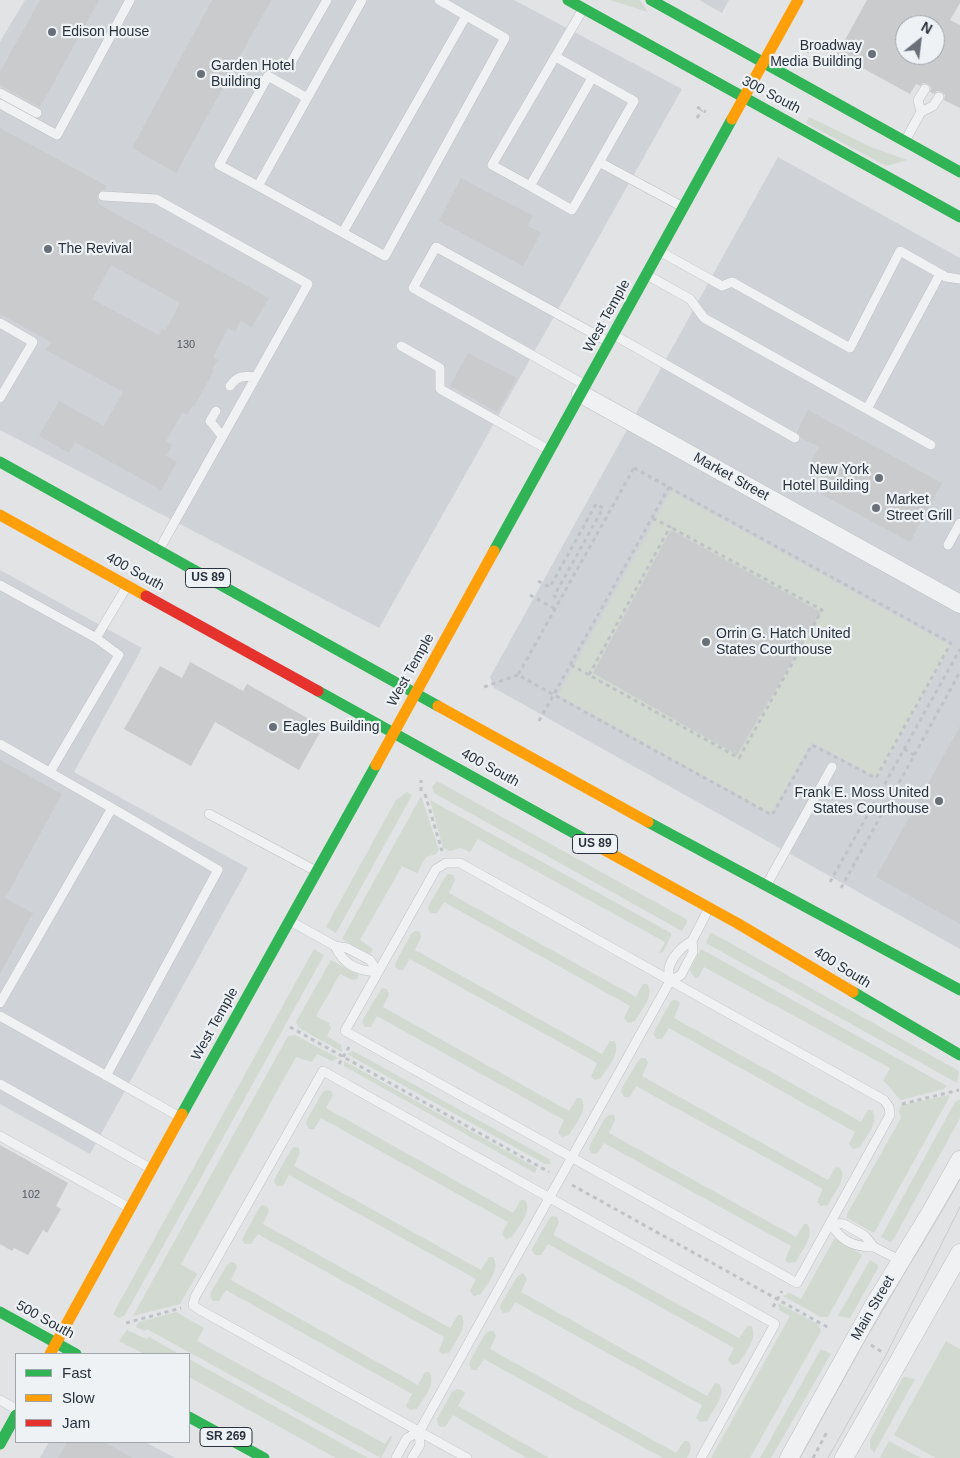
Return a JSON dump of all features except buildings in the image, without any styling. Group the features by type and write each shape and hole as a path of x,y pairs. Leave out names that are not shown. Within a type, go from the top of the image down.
{"main road":[{"name":"300 South","path":"568,0 960,217"},
{"name":"300 South","path":"651,0 960,172"},
{"name":"West Temple","path":"51,1353 798,0"},
{"name":"US 89","path":"0,462 765,887 960,990"},
{"name":"400 South","path":"0,515 710,907 924,1036 960,1055"},
{"name":"500 South","path":"0,1312 74,1353"},
{"path":"0,1444 15,1417"},
{"name":"SR 269","path":"190,1417 264,1458"}],"street":[{"name":"Market Street","path":"583,390 960,604"},
{"name":"Main Street","path":"789,1458 874,1305 960,1160"},
{"path":"850,1456 960,1253"}],"lane":[{"path":"0,104 57,135 130,0"},
{"path":"292,61 327,0"},
{"path":"258,186 362,0"},
{"path":"307,98 268,76 219,164 385,256 505,38 439,0"},
{"path":"556,57 634,101 572,210 492,165 584,9"},
{"path":"343,232 466,16"},
{"path":"530,186 592,78"},
{"path":"921,112 918,100 925,89"},
{"path":"0,93 37,113"},
{"path":"905,141 921,112 933,106 939,96"},
{"path":"600,162 684,207"},
{"path":"103,196 156,199 308,284 158,550"},
{"path":"583,390 413,288 436,247 795,438"},
{"path":"660,251 722,286 732,282 850,348 900,251 946,277 960,279"},
{"path":"647,274 690,299 704,318 931,445"},
{"path":"867,409 940,274"},
{"path":"0,323 33,342 0,398"},
{"path":"401,346 440,368 440,388 550,450"},
{"path":"230,386 234,379 243,376 256,377"},
{"path":"216,411 210,421 222,436"},
{"path":"948,545 960,523"},
{"path":"0,585 96,638 119,655 50,772"},
{"path":"96,638 128,586"},
{"path":"0,744 218,870 106,1076"},
{"path":"765,887 832,768"},
{"path":"0,1003 112,808"},
{"path":"209,814 317,872"},
{"path":"446,863 460,863 884,1100 889,1107 890,1115 797,1283 345,1031 436,869 446,863"},
{"path":"412,1458 420,1445 419,1432 670,981 681,974 693,952 692,941 710,907"},
{"path":"290,921 334,946 347,948 370,960 378,972"},
{"path":"670,981 669,968 682,946 692,941"},
{"path":"334,946 341,959 363,971 378,972"},
{"path":"0,1016 181,1117"},
{"path":"467,1458 200,1310 193,1304 195,1297 323,1071 775,1324 701,1458"},
{"path":"0,1084 152,1169"},
{"path":"0,1136 130,1209"},
{"path":"830,1223 844,1224 864,1236 874,1247 901,1261"},
{"path":"830,1223 838,1236 843,1239 858,1247 874,1247"},
{"path":"0,1400 15,1408"},
{"path":"396,1458 407,1438 419,1432"}],"path":[{"path":"804,49 809,40"},
{"path":"799,46 809,52"},
{"path":"697,107 706,112"},
{"path":"697,118 702,110"},
{"path":"484,687 518,675 634,468 951,644 876,778 812,745 772,815 518,675"},
{"path":"539,721 669,487"},
{"path":"538,581 550,587 596,504 603,508 554,596 560,600"},
{"path":"571,665 739,758 822,610 652,518"},
{"path":"589,675 670,527"},
{"path":"530,595 555,609"},
{"path":"830,882 960,649"},
{"path":"841,888 960,672"},
{"path":"904,750 914,755"},
{"path":"421,780 421,791"},
{"path":"425,794 446,863"},
{"path":"332,1077 355,1036"},
{"path":"889,1107 959,1090"},
{"path":"766,1319 788,1278"},
{"path":"126,1323 193,1304"},
{"path":"870,1345 882,1352"}],"shaded area":[{"path":"25,0 514,0 682,89 379,628 0,430 0,42"},
{"path":"610,0 640,0 648,12"},
{"path":"699,0 729,0 722,13"},
{"path":"809,117 871,147 907,160 886,166 806,123"},
{"path":"778,157 960,258 960,949 494,688 490,677"},
{"path":"671,491 951,646 878,778 812,742 772,814 558,695"},
{"path":"0,570 142,648 74,772 248,868 90,1154 0,1104"},
{"path":"437,781 686,919 687,922 682,931 434,793 432,787"},
{"path":"407,792 412,795 336,933 326,927 396,800"},
{"path":"421,796 439,850 436,854 426,857 417,873 402,866 360,940 373,949 371,953 367,953 342,939"},
{"path":"430,800 671,933 663,952 659,953 665,942 478,839 470,852 461,848 450,851 443,848"},
{"path":"448,874 453,875 455,880 449,893 636,997 643,984 647,984 649,988 648,998 635,1021 628,1023 624,1018 630,1006 444,902 437,913 431,913 428,909 429,905"},
{"path":"415,931 420,932 421,937 415,950 602,1054 610,1041 614,1041 616,1045 615,1055 601,1078 595,1080 591,1077 597,1063 410,959 403,970 398,970 395,966 396,962 411,934"},
{"path":"712,933 959,1071 957,1083 706,943"},
{"path":"314,949 324,955 125,1315 119,1318 113,1314"},
{"path":"701,949 947,1086 944,1089 901,1100 883,1081 890,1068 704,967 696,978 690,970"},
{"path":"331,960 359,975 357,979 352,980 340,974 316,1016 329,1023 331,1028 327,1036 341,1045 342,1052 299,1028 296,1022"},
{"path":"382,988 387,989 389,994 383,1007 569,1111 577,1098 581,1098 583,1102 582,1112 569,1135 562,1137 558,1133 564,1120 377,1016 371,1027 365,1027 362,1022 363,1019"},
{"path":"673,1000 680,1003 674,1018 861,1122 868,1110 872,1110 874,1114 873,1124 860,1147 853,1149 849,1144 855,1132 669,1028 662,1039 657,1039 653,1034"},
{"path":"295,1035 338,1058 332,1061 317,1054 312,1062 296,1057 181,1264 197,1274 180,1304 133,1316 288,1036"},
{"path":"353,1051 549,1159 551,1164 545,1164 347,1054"},
{"path":"641,1058 646,1058 648,1063 642,1076 828,1180 836,1167 840,1168 842,1172 841,1181 828,1205 821,1206 817,1202 823,1189 636,1086 630,1097 624,1097 621,1092 622,1088"},
{"path":"344,1061 537,1168 535,1173 344,1066"},
{"path":"326,1090 331,1091 333,1095 326,1108 513,1213 521,1200 525,1200 527,1204 526,1214 512,1237 506,1239 502,1234 508,1222 321,1118 314,1129 309,1129 306,1124 307,1120 322,1093"},
{"path":"950,1096 874,1233 847,1218 847,1214 901,1118 899,1111 902,1105"},
{"path":"960,1100 960,1118 893,1240 890,1242 881,1237 955,1102"},
{"path":"609,1115 614,1115 615,1120 609,1133 796,1237 804,1224 807,1224 810,1233 809,1238 796,1262 788,1263 785,1260 791,1246 604,1143 598,1153 592,1154 589,1149 590,1145 605,1118"},
{"path":"294,1147 299,1148 300,1153 294,1166 481,1270 489,1257 493,1257 495,1262 494,1271 481,1294 474,1296 470,1291 476,1279 289,1175 283,1186 277,1186 274,1182 275,1178"},
{"path":"262,1205 267,1206 269,1211 263,1224 450,1328 458,1315 461,1315 463,1319 462,1329 449,1353 442,1354 439,1351 444,1337 258,1234 251,1244 245,1244 242,1240"},
{"path":"552,1216 557,1217 559,1222 553,1235 739,1338 747,1326 751,1326 753,1330 752,1340 739,1363 732,1365 728,1360 734,1348 548,1244 541,1255 535,1255 532,1250 533,1247"},
{"path":"834,1239 862,1255 828,1317 821,1317 783,1296 789,1293 801,1299"},
{"path":"870,1260 878,1265 878,1268 850,1318 838,1316"},
{"path":"230,1262 235,1263 237,1267 231,1280 418,1385 425,1372 429,1372 431,1376 430,1386 417,1409 410,1410 406,1406 412,1394 226,1290 219,1301 213,1301 210,1296 211,1292"},
{"path":"523,1273 527,1279 521,1292 707,1396 715,1383 719,1384 721,1388 720,1397 707,1421 700,1422 696,1418 702,1405 515,1302 509,1312 503,1313 500,1308 501,1304 517,1277"},
{"path":"778,1303 818,1324 821,1331 750,1458 711,1458 790,1316 779,1310"},
{"path":"176,1312 204,1328 197,1341 385,1444 391,1435 392,1438 381,1458 147,1329 145,1331 136,1327 139,1322"},
{"path":"127,1330 147,1339 149,1337 177,1353 142,1353 119,1341"},
{"path":"489,1331 494,1331 496,1336 490,1349 676,1453 684,1441 688,1441 691,1447 687,1458 663,1458 484,1359 477,1370 472,1370 469,1365 470,1361 485,1334"},
{"path":"946,1341 960,1349 960,1458 936,1458 894,1435"},
{"path":"821,1349 831,1354 771,1458 760,1458"},
{"path":"190,1360 368,1458 336,1458 190,1378"},
{"path":"903,1377 915,1379 874,1453 870,1447 870,1440"},
{"path":"457,1389 465,1393 458,1406 549,1458 527,1458 453,1415 445,1427 441,1427 437,1419 452,1392"},
{"path":"889,1441 921,1458 880,1457"},
{"path":"48,1443 147,1443 175,1458 40,1458"}],"tram line":[{"path":"800,1458 864,1342 960,1179"},
{"path":"828,1458 886,1355 960,1207"}],"traffic: fast":[{"path":"568,0 960,217"},
{"path":"651,0 960,172"},
{"path":"494,551 732,119"},
{"path":"0,462 438,706"},
{"path":"318,691 588,841"},
{"path":"182,1114 376,765"},
{"path":"648,822 960,990"},
{"path":"853,992 960,1055"},
{"path":"0,1312 74,1353"},
{"path":"0,1444 15,1417"},
{"path":"190,1418 264,1458"}],"traffic: slow":[{"path":"732,119 798,0"},
{"path":"0,515 146,596"},
{"path":"376,765 494,551"},
{"path":"438,706 648,822"},
{"path":"588,841 737,923 853,992"},
{"path":"51,1353 182,1114"}],"traffic: jam":[{"path":"146,596 318,691"}],"place":[{"name":"Edison House","path":"52,32"},
{"name":"Broadway Media Building","path":"872,54"},
{"name":"Garden Hotel Building","path":"201,74"},
{"name":"The Revival","path":"48,249"},
{"name":"New York Hotel Building","path":"879,478"},
{"name":"Market Street Grill","path":"876,508"},
{"name":"Orrin G. Hatch United States Courthouse","path":"706,642"},
{"name":"Eagles Building","path":"273,727"},
{"name":"Frank E. Moss United States Courthouse","path":"939,801"}]}
